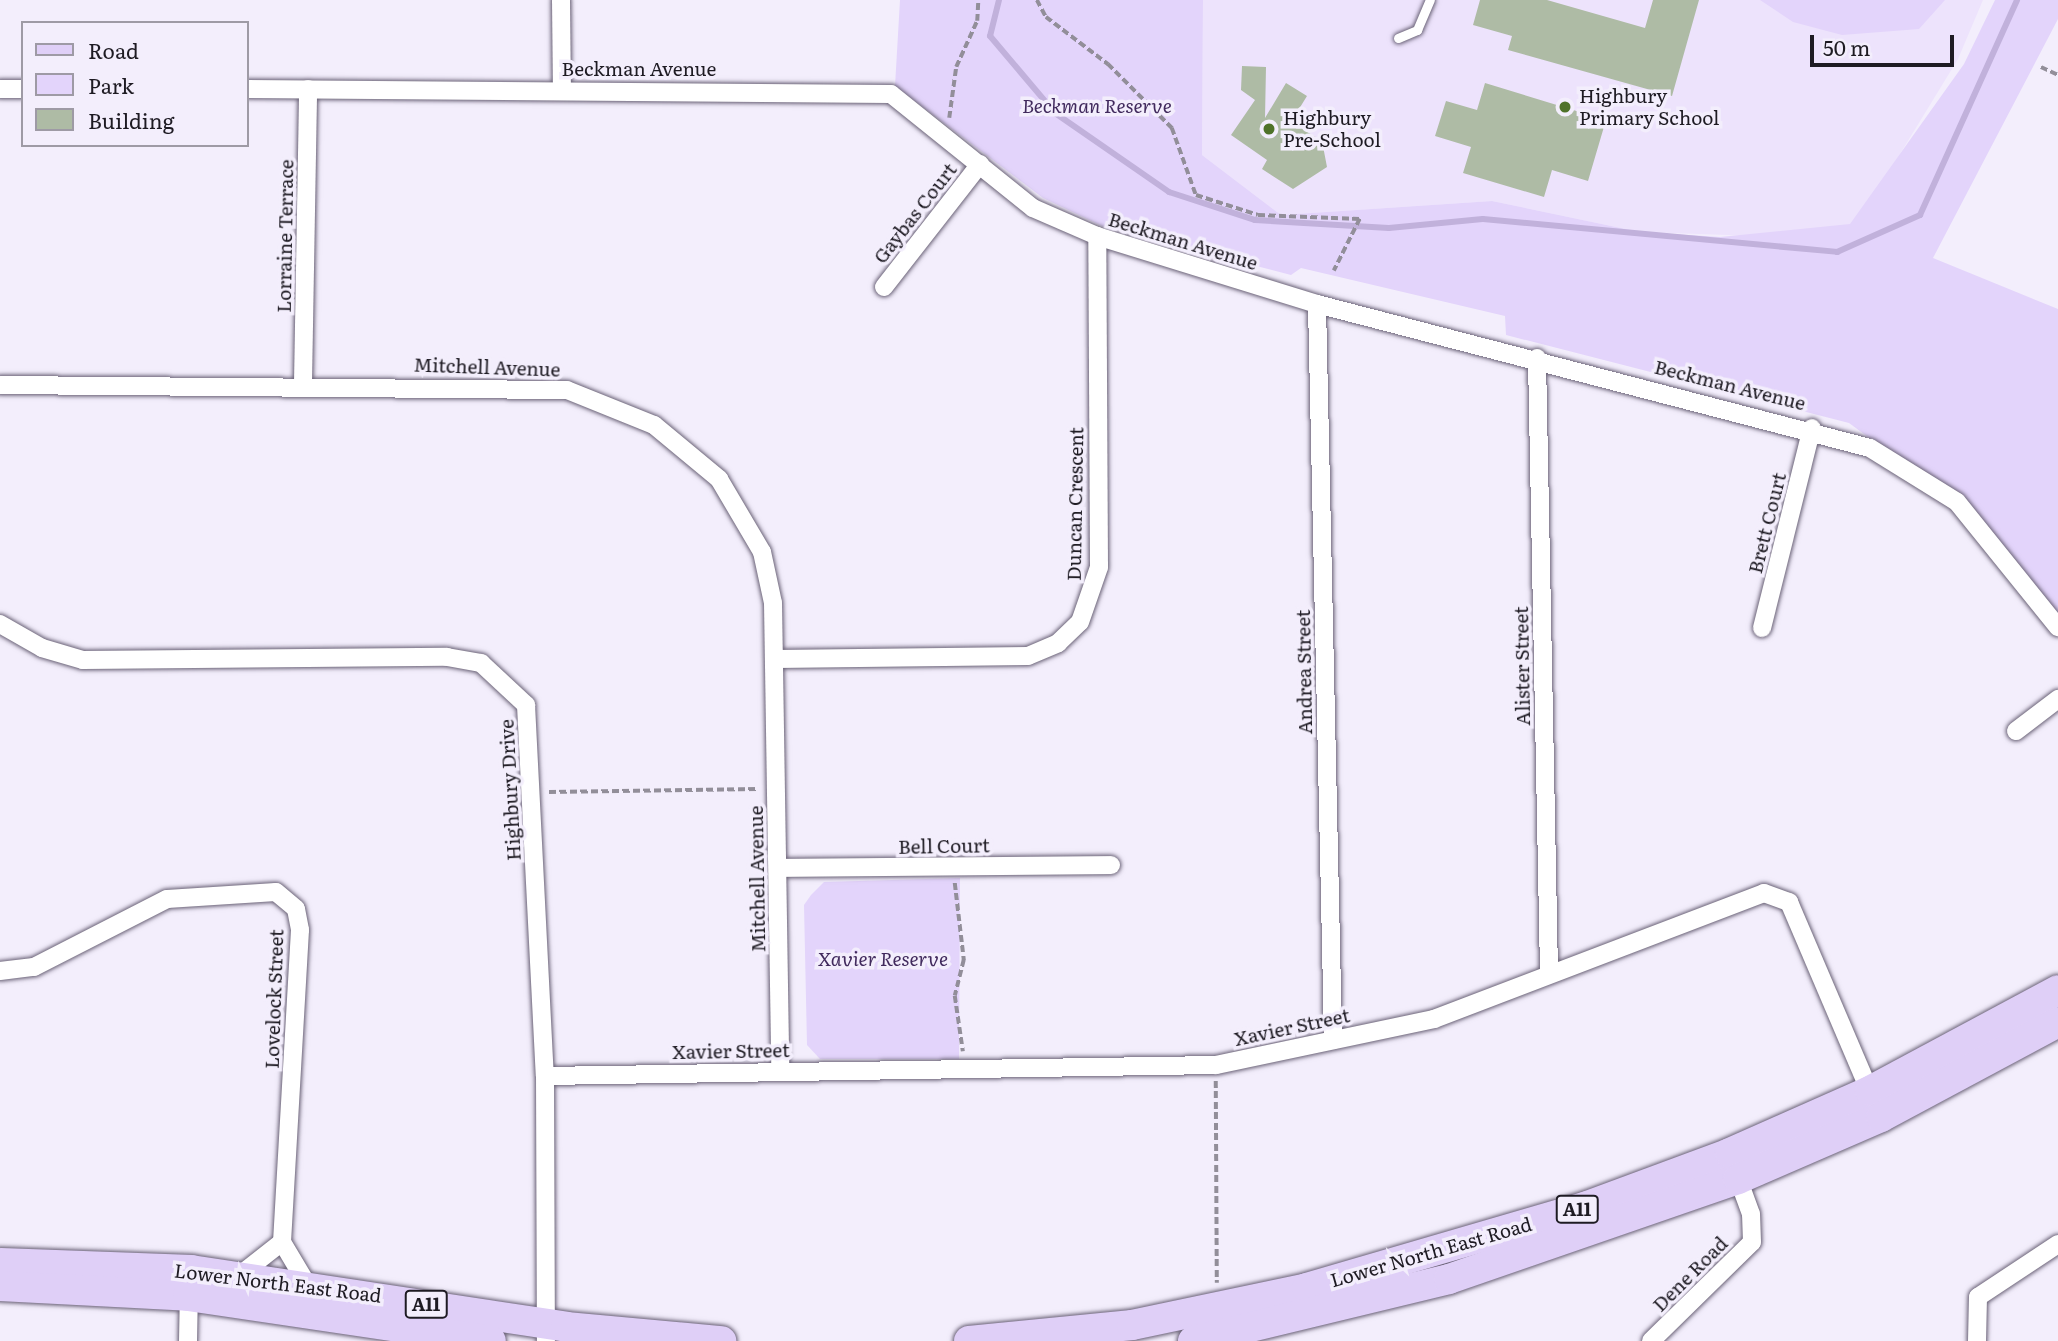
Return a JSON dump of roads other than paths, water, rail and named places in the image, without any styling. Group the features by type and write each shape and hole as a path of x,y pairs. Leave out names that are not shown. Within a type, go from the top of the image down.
{"main road":[{"name":"Lower North East Road","path":"1875,1104 2058,990"},
{"name":"Lower North East Road","path":"1193,1341 1449,1279 1734,1166 2058,1022"},
{"name":"Lower North East Road","path":"969,1341 1132,1325 1307,1288 1734,1166"},
{"name":"Lower North East Road","path":"0,1263 190,1283 491,1341"},
{"name":"Lower North East Road","path":"0,1286 190,1283 240,1275 306,1284 546,1332 721,1341"}],"street":[{"path":"561,0 562,90"},
{"path":"0,89 21,89"},
{"name":"Beckman Avenue","path":"248,89 881,93 947,135 1033,208 1097,236 1317,304 1812,428 1870,448 1957,502 2058,626"},
{"name":"Lorraine Terrace","path":"303,383 308,89"},
{"name":"Gaybas Court","path":"884,287 979,164"},
{"name":"Duncan Crescent","path":"776,659 1028,656 1058,643 1080,622 1098,567 1097,236"},
{"name":"Andrea Street","path":"1317,304 1333,1040"},
{"name":"Alister Street","path":"1537,358 1549,974"},
{"name":"Mitchell Avenue","path":"0,385 303,383 567,390 654,425 719,479 744,515 762,552 776,659 780,1070"},
{"name":"Brett Court","path":"1762,628 1812,428"},
{"name":"Highbury Drive","path":"0,624 42,648 83,660 447,657 481,663 526,705 533,791 545,1076 546,1332"},
{"path":"2016,731 2058,699"},
{"name":"Bell Court","path":"778,868 1111,865"},
{"name":"Lovelock Street","path":"0,971 34,967 167,899 276,892 296,909 282,1242"},
{"name":"Xavier Street","path":"545,1076 780,1070 1216,1065 1434,1019 1737,901 1764,893 1788,902 1875,1104"},
{"name":"Dene Road","path":"1655,1340 1752,1242 1751,1214 1734,1166"},
{"path":"240,1275 264,1262 282,1242 306,1284"},
{"path":"1977,1341 1978,1297 2058,1244"},
{"path":"188,1341 190,1283"}],"lane":[{"path":"1398,38 1417,30 1430,0"}],"waterway":[{"path":"999,0 990,36 1055,113 1169,192 1255,220 1389,228 1483,219 1837,252 1920,215 2017,0"}],"place":[{"name":"Highbury Primary School","path":"1565,107"},
{"name":"Highbury Pre-School","path":"1269,129"}],"park label":[{"name":"Beckman Reserve","path":"1097,106"},
{"name":"Xavier Reserve","path":"883,959"}]}
